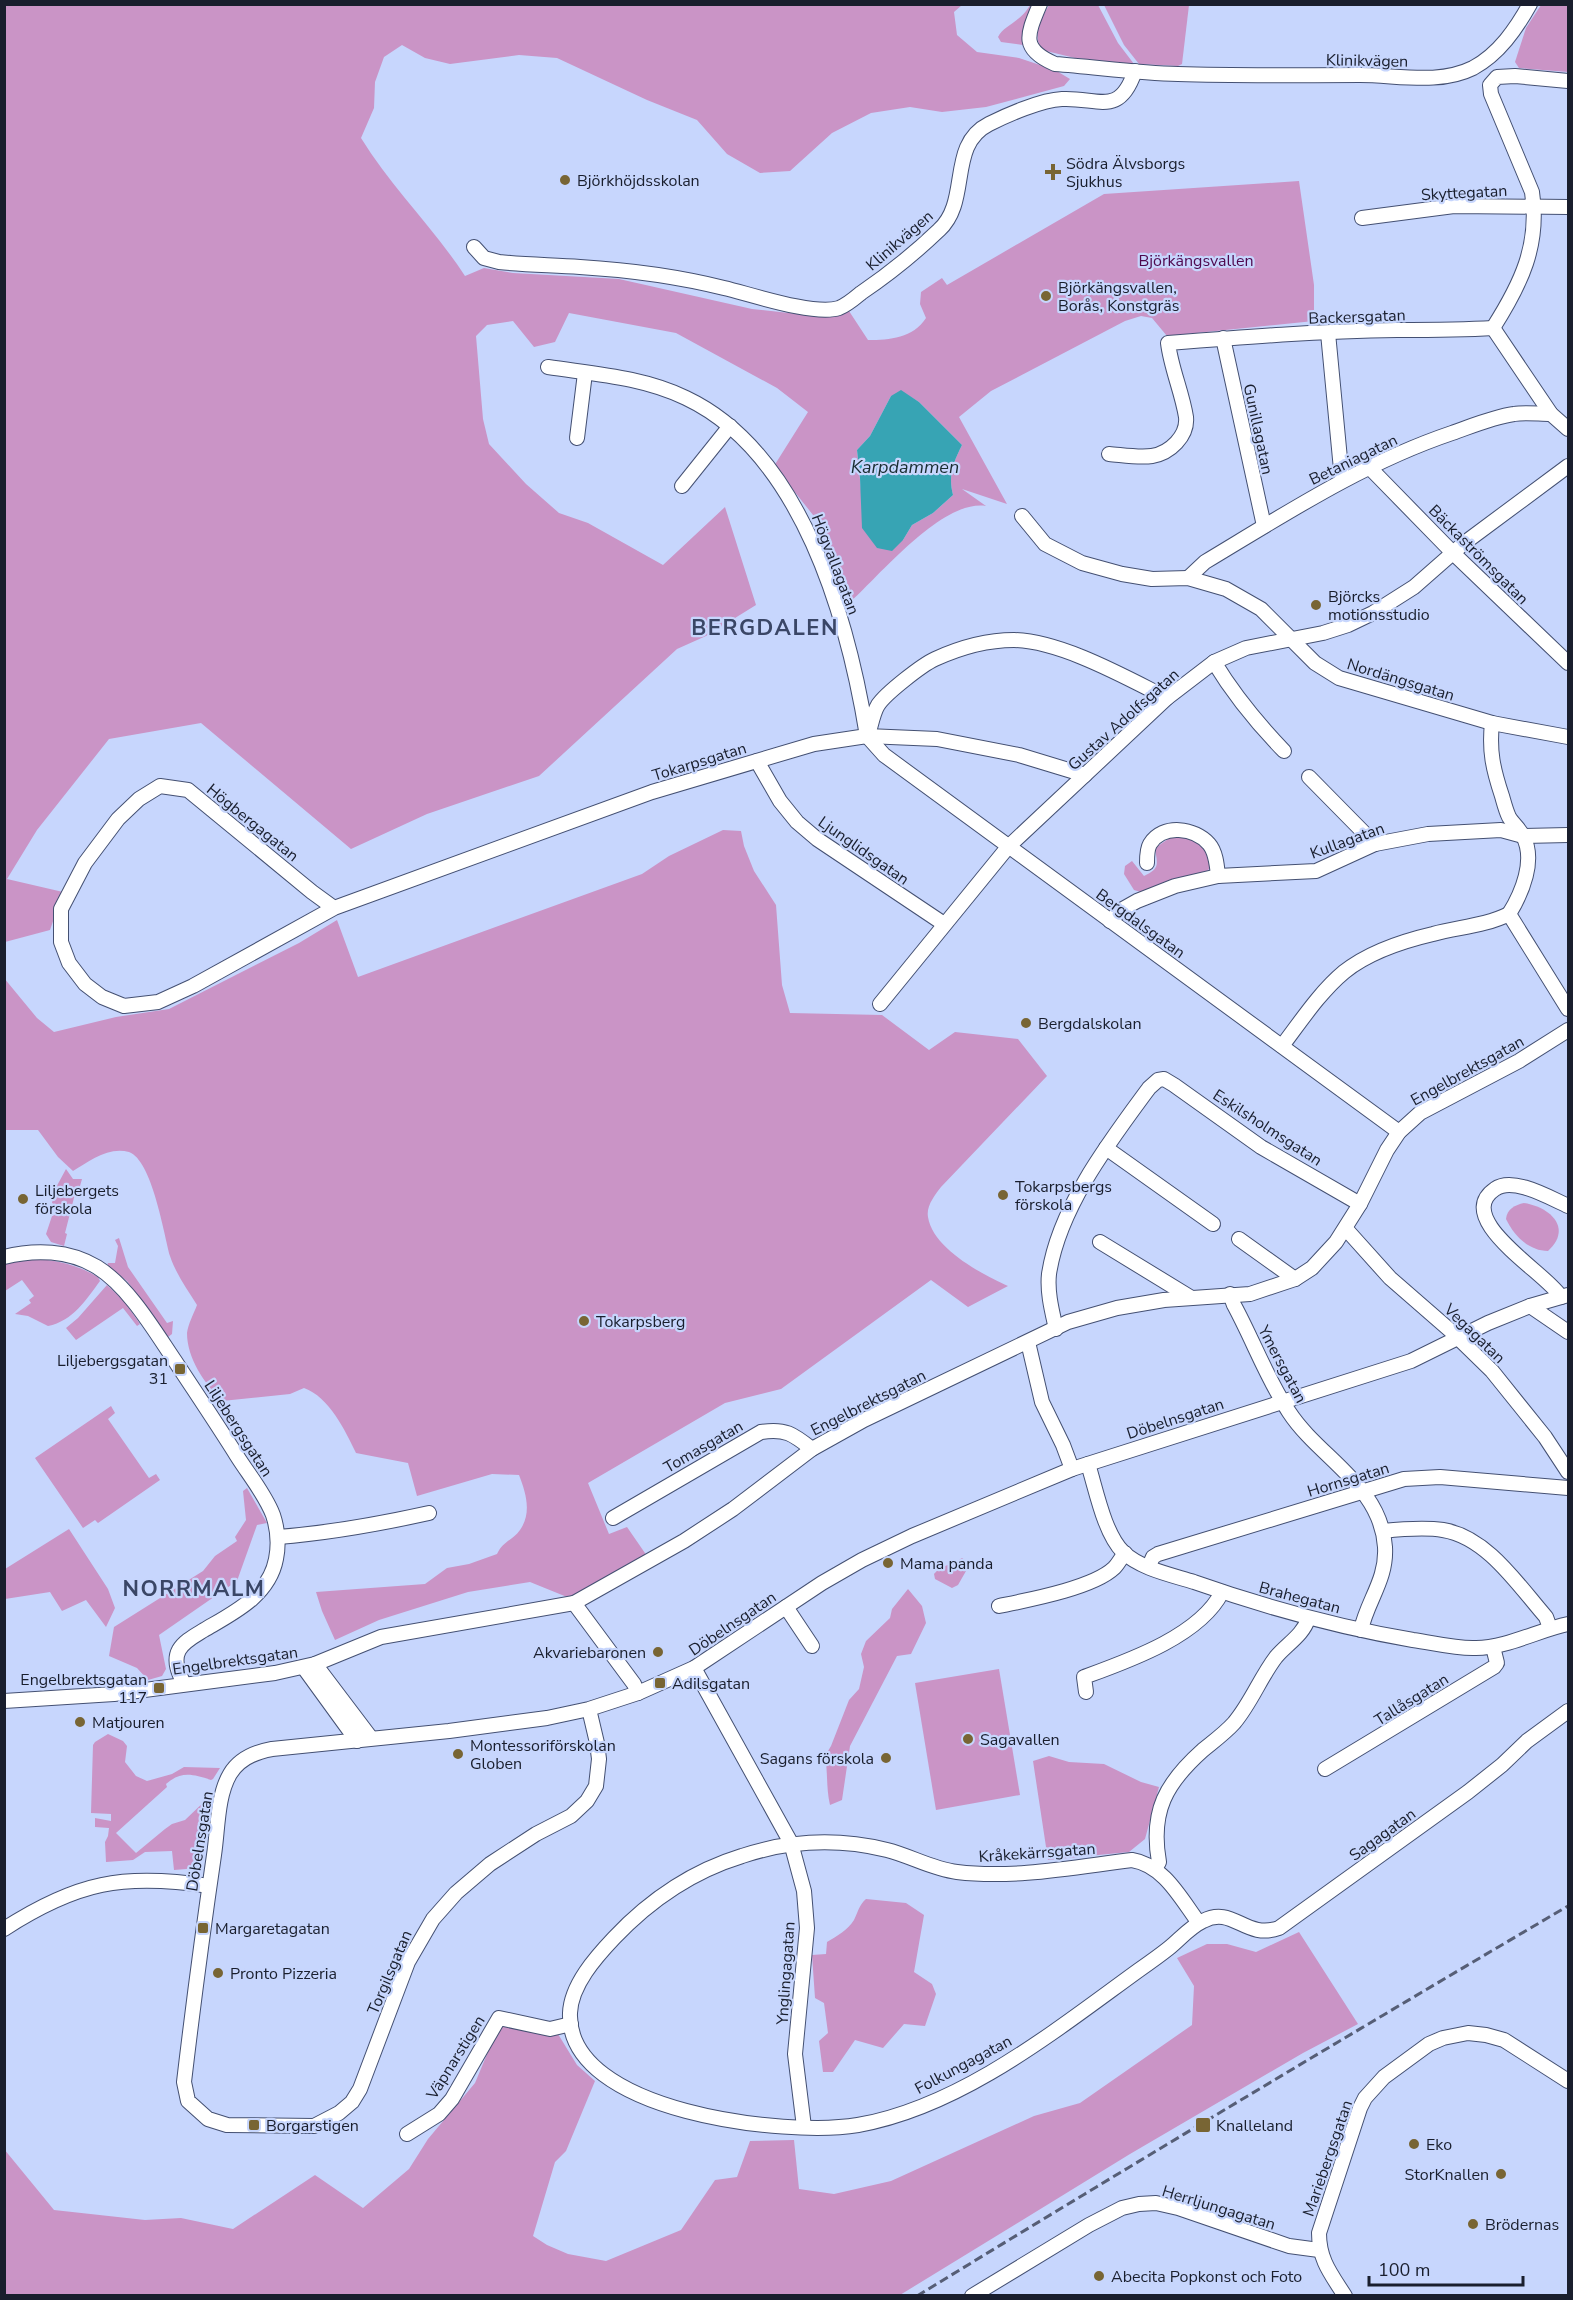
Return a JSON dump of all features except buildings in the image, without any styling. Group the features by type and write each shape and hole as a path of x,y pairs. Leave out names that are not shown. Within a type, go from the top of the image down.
{"street":[{"path":"1040,4 1029,36 1030,46 1038,56 1055,64 1135,71"},
{"name":"Klinikvägen","path":"474,247 484,258 499,262 579,266 667,275 804,308 839,308 882,279 942,228 950,216 958,195 961,167 966,149 971,139 987,125 1053,100 1107,103 1117,99 1130,85 1135,71 1177,74 1431,78 1453,75 1472,68 1504,44 1530,4"},
{"path":"1569,81 1515,76 1497,77 1490,85 1491,94 1532,192 1534,206 1533,235 1526,266 1510,302 1493,328 1551,414 1569,429"},
{"name":"Skyttegatan","path":"1362,218 1454,206 1569,207"},
{"name":"Backersgatan","path":"1109,454 1152,456 1171,448 1180,438 1185,428 1186,417 1171,364 1168,343 1328,333 1493,328"},
{"path":"1328,333 1342,480"},
{"name":"Gunillagatan","path":"1223,338 1264,526"},
{"name":"Högvallagatan","path":"548,367 635,380 685,397 730,426 767,465 800,515 824,570 860,689 867,736"},
{"path":"577,438 585,373"},
{"name":"Betaniagatan","path":"1188,578 1204,562 1342,480 1369,467 1433,439 1481,423 1515,414 1551,414"},
{"path":"682,486 730,426"},
{"name":"Gustav Adolfsgatan","path":"880,1004 1008,848 1167,698 1214,662 1246,648 1331,630 1373,613 1414,587 1453,553 1569,466"},
{"name":"Bäckaströmsgatan","path":"1369,467 1453,553 1569,663"},
{"name":"Nordängsgatan","path":"1022,516 1045,544 1082,563 1122,574 1152,579 1188,578 1226,589 1261,609 1316,663 1339,678 1492,723 1569,737"},
{"path":"867,736 878,705 921,666 953,650 986,643 1015,640 1053,648 1088,660 1167,698"},
{"path":"1214,662 1233,693 1284,751"},
{"path":"1282,1046 1318,1000 1344,972 1371,955 1431,934 1494,921 1509,914 1520,896 1526,874 1528,850 1523,836 1509,817 1494,774 1490,748 1492,723"},
{"name":"Tokarpsgatan","path":"334,908 652,792 814,744 867,736 937,739 1018,755 1085,775"},
{"name":"Bergdalsgatan","path":"867,736 884,755 1008,848 1399,1132"},
{"name":"Ljunglidsgatan","path":"757,762 780,801 797,822 817,839 944,924"},
{"path":"1309,777 1375,844"},
{"name":"Högbergagatan","path":"160,786 188,790 334,908 193,986 158,1002 124,1005 102,997 85,984 69,963 61,942 61,909 85,863 118,819 139,799 160,786"},
{"name":"Kullagatan","path":"1110,921 1121,910 1141,899 1175,886 1218,876 1316,871 1338,863 1375,844 1428,834 1501,830 1523,836 1569,836"},
{"path":"1147,863 1148,851 1156,838 1166,832 1185,831 1195,833 1211,845 1218,876"},
{"path":"1509,914 1569,1009"},
{"name":"Engelbrektsgatan","path":"4,1701 114,1694 223,1681 309,1666 381,1637 574,1603 684,1541 733,1509 812,1449 864,1420 1068,1323 1117,1308 1190,1297 1250,1294 1294,1279 1324,1257 1346,1229 1387,1150 1399,1132 1420,1113 1519,1061 1569,1030"},
{"name":"Eskilsholmsgatan","path":"1106,1148 1146,1092 1158,1080 1164,1079 1261,1147 1360,1204"},
{"path":"1056,1329 1049,1293 1049,1275 1057,1242 1073,1205 1106,1148 1213,1224"},
{"path":"1565,1296 1501,1241 1486,1220 1483,1209 1491,1191 1509,1184 1569,1206"},
{"name":"Vegagatan","path":"1346,1229 1390,1278 1492,1371 1519,1403 1569,1472"},
{"path":"1239,1239 1294,1279"},
{"path":"1100,1242 1190,1297"},
{"name":"Liljebergsgatan","path":"4,1257 48,1251 96,1266 119,1283 159,1337 272,1512 278,1537 276,1563 269,1580 239,1609 190,1639 180,1648 177,1658 178,1669 184,1684"},
{"name":"Ymersgatan","path":"1230,1294 1283,1401 1303,1432 1344,1469 1363,1491 1383,1531 1385,1546 1383,1574 1361,1630"},
{"name":"Döbelnsgatan","path":"208,2119 188,2101 184,2082 209,1886 225,1786 235,1766 258,1752 547,1718 589,1709 638,1693 694,1668 861,1560 912,1536 1071,1469 1411,1361 1530,1306 1565,1296"},
{"path":"1530,1306 1569,1332"},
{"path":"1028,1342 1042,1402 1048,1419 1063,1445 1071,1469"},
{"name":"Tomasgatan","path":"613,1518 760,1432 783,1430 812,1449"},
{"name":"Brahegatan","path":"1088,1464 1108,1527 1116,1544 1125,1553 1149,1566 1222,1592 1308,1619 1465,1648 1493,1647 1569,1624"},
{"name":"Hornsgatan","path":"1149,1566 1153,1557 1158,1554 1404,1479 1440,1477 1569,1488"},
{"path":"278,1537 324,1533 429,1513"},
{"path":"1383,1531 1435,1529 1473,1540 1492,1556 1546,1617 1550,1628"},
{"path":"999,1606 1053,1594 1091,1581 1113,1569 1125,1553"},
{"path":"1086,1692 1084,1677 1131,1660 1170,1640 1206,1615 1215,1606 1222,1592"},
{"path":"574,1603 634,1684 638,1693"},
{"path":"786,1607 812,1646"},
{"path":"1199,1923 1155,1869 1159,1862 1155,1842 1160,1807 1169,1787 1181,1770 1232,1725 1243,1712 1268,1668 1283,1649 1305,1628 1308,1619"},
{"name":"Tallåsgatan","path":"1325,1769 1494,1667 1497,1663 1493,1647"},
{"path":"309,1666 364,1739"},
{"name":"Ynglingagatan","path":"694,1668 791,1843 804,1891 807,1928 795,2054 804,2127"},
{"name":"Torgilsgatan","path":"208,2119 227,2125 314,2126 339,2113 352,2102 360,2089 408,1962 433,1919 448,1901 490,1864 536,1834 572,1816 587,1802 596,1786 598,1776 597,1743 589,1709"},
{"name":"Sagagatan","path":"1199,1923 1217,1916 1227,1917 1259,1932 1279,1928 1468,1792 1502,1766 1527,1742 1569,1711"},
{"name":"Kråkekärrsgatan","path":"580,2050 571,2024 570,2011 574,1994 600,1952 629,1922 659,1897 697,1875 742,1856 791,1843 832,1842 888,1850 934,1868 982,1874 1045,1870 1132,1860 1143,1862 1155,1869"},
{"path":"4,1929 42,1905 67,1894 111,1881 145,1880 209,1886"},
{"name":"Folkungagatan","path":"580,2050 591,2065 610,2080 632,2092 679,2109 741,2122 804,2127 857,2126 901,2114 941,2099 1025,2050 1169,1948 1199,1923"},
{"name":"Väpnarstigen","path":"407,2134 439,2114 452,2099 499,2018 550,2029 571,2024"},
{"name":"Mariebergsgatan","path":"1319,2250 1319,2233 1360,2108 1377,2082 1406,2059 1443,2038 1468,2033 1486,2035 1511,2044 1569,2081"},
{"name":"Herrljungagatan","path":"972,2295 1089,2225 1122,2208 1139,2204 1156,2203 1178,2208 1288,2246 1319,2250"},
{"path":"1319,2250 1327,2268 1345,2295"}],"green space":[{"name":"Björkängsvallen","path":"5,5 962,5 954,12 957,35 977,52 1019,58 1055,70 1070,79 1064,86 986,107 942,112 910,107 871,113 832,133 790,171 760,173 727,154 697,120 647,100 557,58 519,55 450,64 425,58 402,45 384,57 375,82 374,108 361,138 385,173 465,276 484,268 513,273 619,279 752,309 816,316 840,315 849,311 868,340 893,338 915,330 926,318 920,304 921,292 942,278 947,285 1104,194 1299,181 1314,285 1314,321 1167,336 1152,318 1141,316 1125,321 991,391 959,417 1007,504 962,489 986,506 968,507 930,527 892,560 846,606 817,529 820,529 817,520 774,466 808,412 777,388 676,333 569,313 555,342 534,347 513,321 487,325 476,336 483,419 489,444 526,484 559,513 588,523 663,565 725,507 756,605 706,636 677,649 539,776 427,814 351,849 201,723 109,739 37,830 7,879 63,892 50,930 5,942","holes":["906,394 919,402 962,445 952,470 953,495 933,513 912,525 903,540 863,509 857,450 870,436 891,396"]},
{"path":"1030,5 1036,5 1023,45 1001,42 998,37 1004,29 1022,15"},
{"path":"1049,5 1098,5 1118,43 1134,64 1075,58 1042,50 1038,33"},
{"path":"1104,5 1189,5 1182,64 1178,66 1139,64 1124,45"},
{"path":"1541,5 1568,5 1568,72 1519,68 1515,62 1526,28"},
{"path":"723,830 741,831 754,871 776,905 782,985 790,1013 882,1015 929,1050 955,1032 1018,1039 1047,1076 941,1187 928,1209 932,1229 949,1250 985,1275 1008,1286 968,1307 931,1280 781,1389 725,1403 588,1483 609,1534 627,1527 647,1556 578,1594 567,1597 530,1582 468,1592 379,1620 335,1640 316,1592 425,1584 447,1568 469,1564 497,1554 502,1546 520,1530 526,1517 526,1496 519,1475 492,1474 417,1496 408,1463 356,1453 329,1406 313,1392 304,1388 290,1394 222,1401 203,1378 193,1361 187,1333 197,1305 172,1263 156,1199 137,1158 129,1152 114,1151 73,1171 58,1157 38,1130 5,1130 4,978 37,1018 54,1032 116,1017 169,1009 299,943 337,920 358,977 642,874 669,856"},
{"path":"1185,835 1208,849 1211,867 1206,872 1144,893 1134,890 1124,874 1125,866 1132,861 1144,876 1157,865 1155,848 1171,837"},
{"path":"66,1169 73,1179 82,1179 80,1186 77,1186 64,1246 51,1242 46,1234 52,1216 56,1214 58,1207 52,1203 53,1193"},
{"path":"1524,1203 1542,1209 1555,1220 1558,1234 1548,1251 1528,1245 1513,1231 1506,1219 1512,1208"},
{"path":"119,1238 128,1267 167,1323 173,1321 172,1334 168,1337 127,1281 107,1266 108,1263 115,1263 118,1246 115,1240"},
{"path":"30,1258 57,1261 73,1266 98,1277 100,1281 72,1315 48,1326 28,1316 15,1314 31,1303 29,1300 34,1296 22,1280 5,1291 5,1262"},
{"path":"107,1285 124,1301 140,1324 137,1326 123,1308 76,1340 66,1328"},
{"path":"111,1406 115,1413 108,1419 149,1478 156,1474 160,1480 98,1523 95,1520 83,1528 35,1458"},
{"path":"247,1488 267,1523 257,1525 237,1581 159,1635 166,1669 162,1676 148,1680 137,1668 109,1656 114,1627 203,1571 215,1556 237,1541 235,1537 246,1520 243,1491"},
{"path":"69,1529 108,1589 115,1608 106,1627 86,1600 62,1611 50,1592 5,1599 5,1569"},
{"path":"962,1558 970,1564 958,1585 952,1588 935,1579 934,1574 937,1571"},
{"path":"908,1589 922,1606 926,1623 911,1654 897,1656 850,1746 842,1800 830,1805 825,1756 849,1700 859,1689 864,1667 861,1654 866,1641 890,1618 892,1609"},
{"name":"Sagavallen","path":"999,1669 1020,1795 936,1810 915,1683"},
{"path":"108,1734 123,1741 127,1746 125,1762 136,1776 147,1781 172,1774 184,1767 220,1768 211,1780 182,1775 171,1780 166,1784 167,1787 116,1833 136,1853 172,1824 185,1820 211,1797 203,1852 195,1866 174,1870 172,1851 145,1852 133,1860 106,1862 105,1842 109,1828 95,1827 95,1818 111,1821 111,1814 91,1813 93,1745"},
{"path":"1049,1756 1069,1762 1104,1764 1141,1782 1159,1787 1145,1839 1129,1852 1048,1860 1033,1761"},
{"path":"866,1899 906,1903 924,1915 914,1972 932,1984 936,1994 925,2026 904,2024 883,2048 855,2040 833,2072 823,2072 819,2041 828,2033 824,2003 815,1998 812,1955 826,1954 827,1942 849,1927"},
{"path":"1299,1932 1358,2024 1303,2053 1130,2154 900,2295 5,2295 4,2149 54,2210 145,2220 181,2218 233,2229 315,2175 363,2208 409,2169 428,2139 475,2083 500,2023 514,2028 558,2034 577,2065 595,2081 566,2151 555,2162 533,2236 568,2254 606,2261 681,2230 715,2180 737,2177 750,2141 794,2140 799,2189 834,2194 891,2181 1034,2116 1080,2103 1192,2025 1194,1986 1177,1958 1207,1944 1227,1944 1256,1952"}],"water":[{"name":"Karpdammen","path":"901,390 919,402 962,445 952,470 953,495 933,513 912,525 903,540 892,551 877,548 862,528 857,450 870,436 891,396"}],"railway":[{"path":"917,2296 1568,1906"}],"place":[{"name":"Södra Älvsborgs Sjukhus","path":"1053,172"},
{"name":"Björkhöjdsskolan","path":"565,180"},
{"name":"Björkängsvallen, Borås, Konstgräs","path":"1046,296"},
{"name":"Björcks motionsstudio","path":"1316,605"},
{"name":"Bergdalskolan","path":"1026,1023"},
{"name":"Tokarpsbergs förskola","path":"1003,1195"},
{"name":"Liljebergets förskola","path":"23,1199"},
{"name":"Tokarpsberg","path":"584,1321"},
{"name":"Liljebergsgatan 31","path":"180,1369"},
{"name":"Mama panda","path":"888,1563"},
{"name":"Akvariebaronen","path":"658,1652"},
{"name":"Adilsgatan","path":"660,1683"},
{"name":"Engelbrektsgatan 117","path":"159,1688"},
{"name":"Matjouren","path":"80,1722"},
{"name":"Sagavallen","path":"968,1739"},
{"name":"Montessoriförskolan Globen","path":"458,1754"},
{"name":"Sagans förskola","path":"886,1758"},
{"name":"Margaretagatan","path":"203,1928"},
{"name":"Pronto Pizzeria","path":"218,1973"},
{"name":"Borgarstigen","path":"254,2125"},
{"name":"Knalleland","path":"1203,2125"},
{"name":"Eko","path":"1414,2144"},
{"name":"StorKnallen","path":"1501,2174"},
{"name":"Brödernas","path":"1473,2224"},
{"name":"Abecita Popkonst och Foto","path":"1099,2276"}],"district":[{"name":"BERGDALEN","path":"765,627"},
{"name":"NORRMALM","path":"194,1588"}]}
